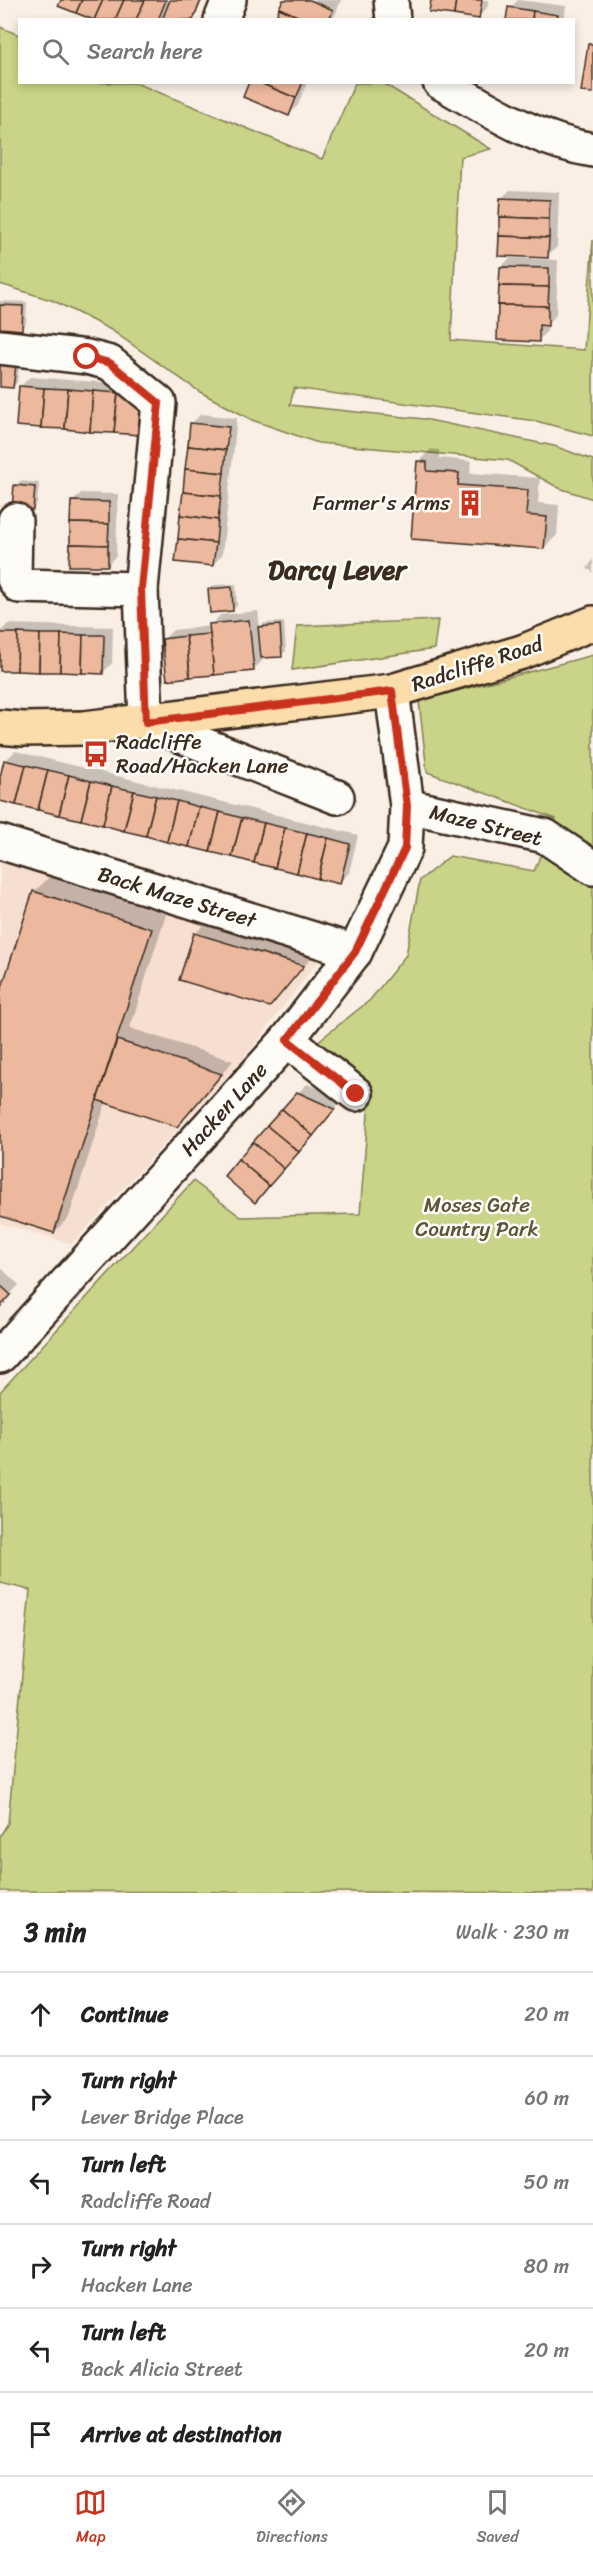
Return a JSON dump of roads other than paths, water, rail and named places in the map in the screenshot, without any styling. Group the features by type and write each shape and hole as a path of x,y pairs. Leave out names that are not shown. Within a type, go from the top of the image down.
{"main road":[{"name":"Radcliffe Road","path":"0,727 84,728 392,691 522,652 593,623"}],"street":[{"path":"222,18 229,0"},
{"path":"391,0 393,18"},
{"path":"444,84 532,133 563,145 593,150"},
{"path":"0,347 87,357 110,363 159,403 141,589 146,722 338,797"},
{"path":"15,520 14,579 20,586 141,589"},
{"name":"Hacken Lane","path":"0,1356 287,1040 355,952 405,848 407,806 392,691"},
{"name":"Maze Street","path":"407,806 545,836 593,868"},
{"name":"Back Maze Street","path":"0,842 355,952"},
{"path":"287,1040 356,1094"}],"place":[{"name":"Farmer's Arms","path":"470,503"},
{"name":"Radcliffe Road/Hacken Lane","path":"96,754"}],"district":[{"name":"Darcy Lever","path":"337,570"}],"park label":[{"name":"Moses Gate Country Park","path":"477,1217"}]}
